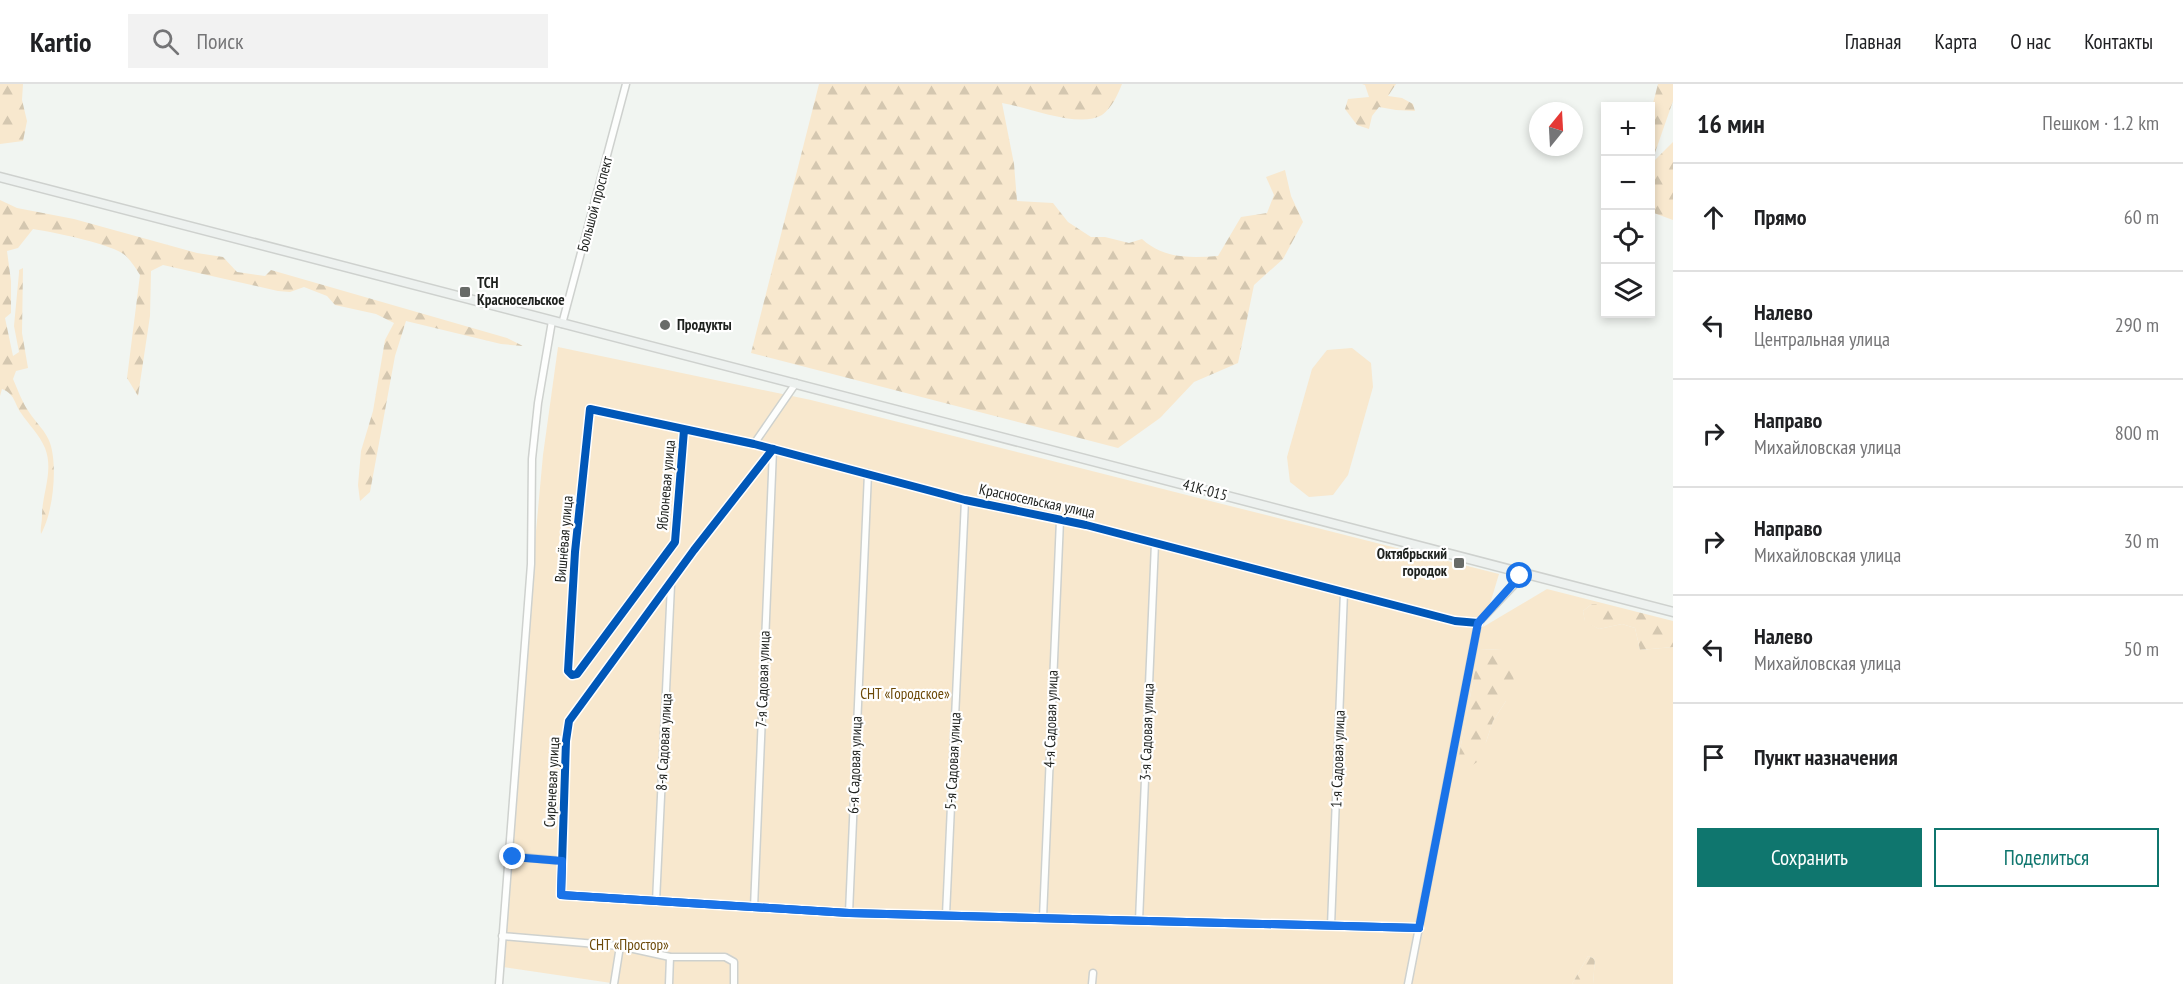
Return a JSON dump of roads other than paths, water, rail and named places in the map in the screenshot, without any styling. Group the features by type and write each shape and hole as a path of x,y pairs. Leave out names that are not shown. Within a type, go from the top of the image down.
{"main road":[{"name":"41К-015","path":"0,177 1673,612"}],"street":[{"name":"Большой проспект","path":"562,324 626,84"},
{"path":"499,984 531,564 532,459 538,403 552,321"},
{"path":"754,444 796,383"},
{"name":"Красносельская улица","path":"590,409 754,444 965,500 1060,519 1455,621 1478,623"},
{"name":"Вишнёвая улица","path":"590,409 575,552 568,671 572,675 577,674 675,542"},
{"name":"Яблоневая улица","path":"675,542 684,430"},
{"name":"Сиреневая улица","path":"657,902 561,895 568,720 773,449"},
{"name":"7-я Садовая улица","path":"754,908 773,449"},
{"name":"6-я Садовая улица","path":"849,913 868,473"},
{"name":"5-я Садовая улица","path":"946,915 965,500"},
{"name":"4-я Садовая улица","path":"1043,918 1060,519"},
{"name":"3-я Садовая улица","path":"1139,921 1155,543"},
{"path":"1408,984 1478,623 1517,582 1522,573"},
{"name":"8-я Садовая улица","path":"657,902 671,583"},
{"name":"1-я Садовая улица","path":"1331,926 1344,592"},
{"path":"509,856 562,861"},
{"path":"657,902 849,913 1419,928"},
{"path":"502,936 620,946 670,957 730,958 734,962 734,984"},
{"path":"614,984 620,946"},
{"path":"669,984 670,957"},
{"path":"1092,984 1093,973"}],"place":[{"name":"ТСН Красносельское","path":"465,292"},
{"name":"Продукты","path":"665,325"},
{"name":"Октябрьский городок","path":"1459,563"}],"park label":[{"name":"СНТ «Городское»","path":"905,694"},
{"name":"СНТ «Простор»","path":"629,945"}]}
